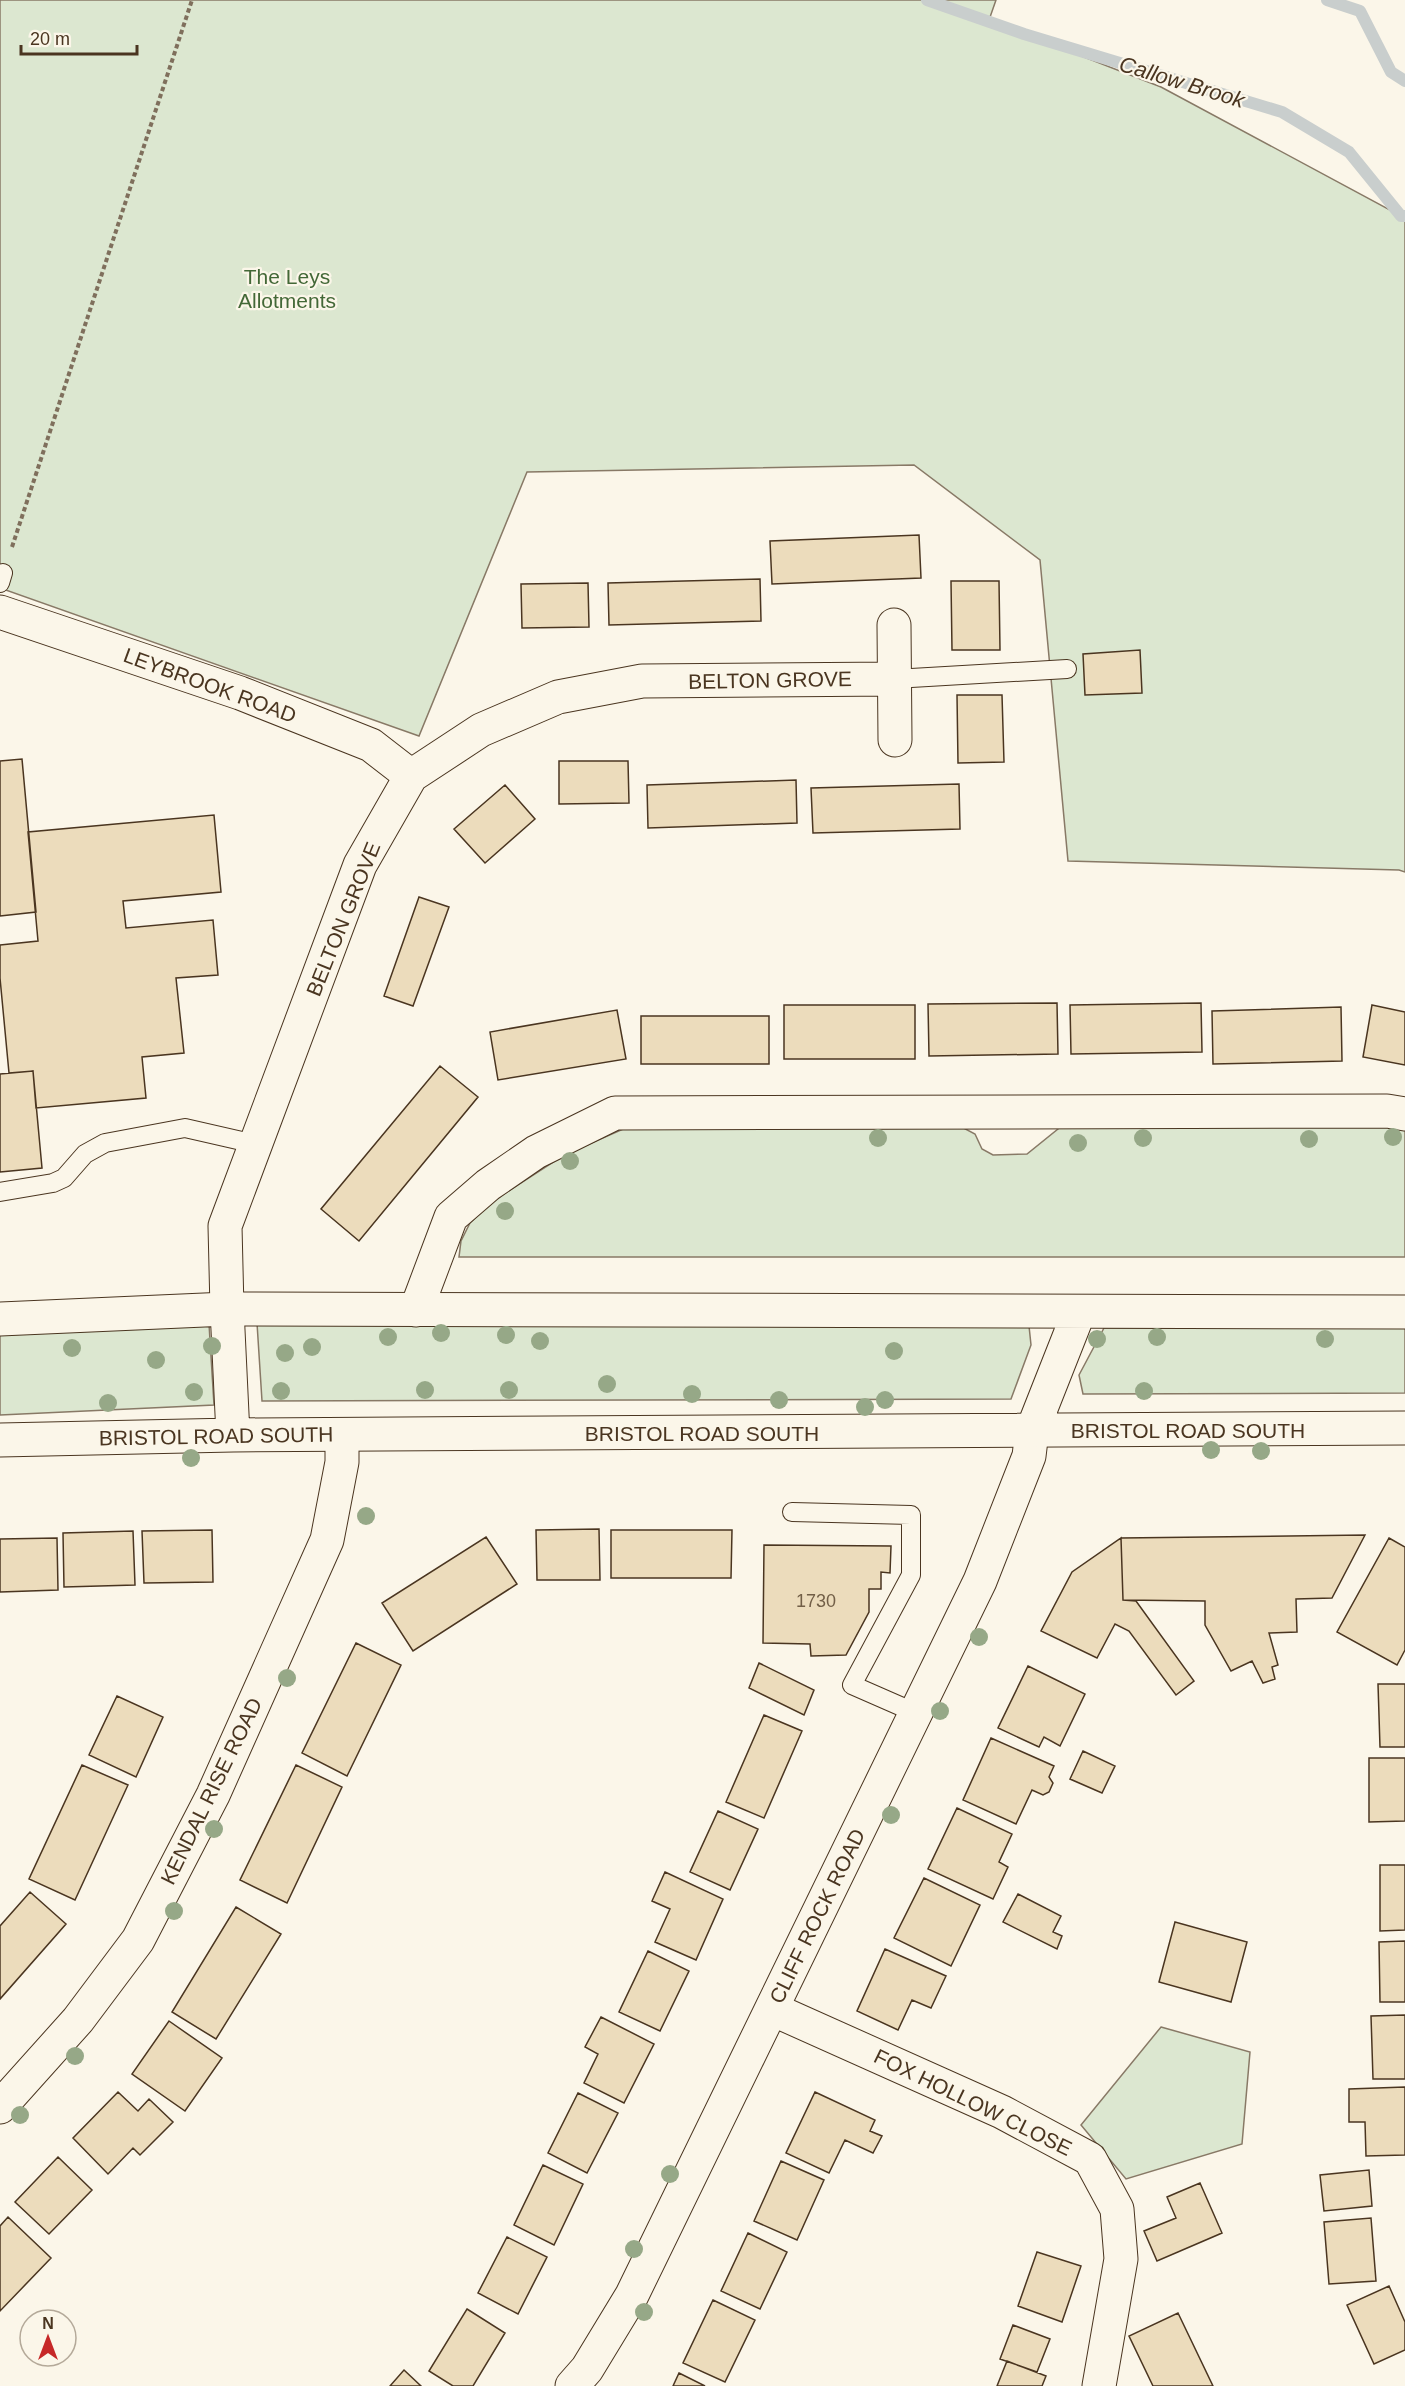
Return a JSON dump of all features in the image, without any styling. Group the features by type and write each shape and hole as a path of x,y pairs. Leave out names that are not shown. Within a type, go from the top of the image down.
{"main road":[{"name":"LEYBROOK ROAD","path":"0,612 240,693 360,740 371,745 411,776"},
{"path":"894,625 895,740"},
{"name":"BELTON GROVE","path":"233,1435 225,1226 360,865 411,776 481,730 558,696 642,681 894,679"},
{"path":"416,1310 451,1218 488,1185 536,1152 615,1113 1387,1111 1405,1114"},
{"path":"0,1319 227,1309 1405,1312"},
{"name":"CLIFF ROCK ROAD","path":"572,2386 587,2369 632,2295 980,1581 1029,1456 1032,1431 1079,1312"},
{"name":"BRISTOL ROAD SOUTH","path":"0,1440 233,1435 1405,1428"},
{"name":"KENDAL RISE ROAD","path":"0,2107 78,2020 138,1940 213,1795 327,1540 342,1462 342,1435"},
{"name":"FOX HOLLOW CLOSE","path":"772,2009 1002,2112 1090,2159 1116,2210 1121,2259 1099,2386"}],"lane":[{"path":"894,679 1067,669"},
{"path":"0,1192 53,1183 64,1178 85,1154 105,1143 185,1128 255,1144"},
{"path":"792,1512 912,1515 912,1575 852,1685 916,1713"}],"path":[{"path":"2,578 192,0"}],"green space":[{"name":"The Leys Allotments","path":"0,0 996,0 989,20 1161,87 1405,218 1405,872 1399,870 1068,861 1040,560 914,465 527,472 419,736 0,588"},
{"path":"1405,1124 1405,1257 459,1257 461,1241 470,1223 490,1203 564,1155 630,1126 958,1125 975,1134 982,1149 993,1155 1027,1154 1063,1125"},
{"path":"257,1323 1029,1326 1031,1345 1011,1399 262,1401"},
{"path":"209,1324 214,1405 0,1415 0,1331"},
{"path":"1405,1327 1405,1393 1083,1394 1079,1375 1104,1328"},
{"path":"1161,2027 1250,2052 1242,2144 1126,2179 1081,2125"}],"building":[{"path":"919,535 921,578 772,584 770,541"},
{"path":"760,579 761,621 609,625 608,583"},
{"path":"951,581 999,581 1000,650 952,650"},
{"path":"588,583 589,627 522,628 521,584"},
{"path":"1140,650 1142,693 1085,695 1083,654"},
{"path":"957,695 1002,695 1004,762 958,763"},
{"path":"22,759 36,912 0,916 0,761"},
{"path":"559,761 628,761 629,803 559,804"},
{"path":"796,780 797,823 648,828 647,785"},
{"path":"959,784 960,829 813,833 811,788"},
{"path":"505,785 535,819 485,863 454,829"},
{"path":"214,815 221,892 123,901 126,928 213,920 218,975 176,978 184,1053 142,1057 146,1098 36,1108 33,1071 9,1073 0,978 0,945 38,941 28,832"},
{"path":"419,897 449,907 413,1006 384,996"},
{"path":"1057,1003 1058,1054 929,1056 928,1004"},
{"path":"1201,1003 1202,1052 1071,1054 1070,1005"},
{"path":"784,1005 915,1005 915,1059 784,1059"},
{"path":"1372,1005 1405,1012 1405,1065 1363,1057"},
{"path":"1341,1007 1342,1061 1213,1064 1212,1011"},
{"path":"617,1010 626,1059 498,1080 490,1032"},
{"path":"641,1016 769,1016 769,1064 641,1064"},
{"path":"440,1066 478,1097 359,1241 321,1209"},
{"path":"33,1071 42,1168 0,1172 0,1074"},
{"path":"599,1529 600,1580 537,1580 536,1530"},
{"path":"212,1530 213,1582 144,1583 142,1531"},
{"path":"611,1530 732,1530 731,1578 611,1578"},
{"path":"133,1531 135,1585 64,1587 63,1533"},
{"path":"1365,1535 1332,1598 1296,1599 1297,1632 1269,1633 1278,1665 1272,1667 1275,1679 1263,1683 1252,1661 1231,1671 1205,1625 1205,1601 1123,1600 1121,1538"},
{"path":"486,1537 517,1584 413,1651 382,1603"},
{"path":"57,1538 58,1590 0,1592 0,1539"},
{"path":"1121,1538 1123,1600 1136,1601 1194,1681 1176,1695 1129,1631 1115,1624 1097,1658 1041,1631 1072,1572"},
{"path":"1389,1538 1405,1547 1405,1650 1397,1665 1337,1632"},
{"path":"764,1545 891,1546 890,1573 881,1572 881,1589 869,1589 869,1612 846,1655 811,1656 810,1644 763,1643"},
{"path":"356,1643 401,1665 347,1776 302,1753"},
{"path":"759,1663 814,1690 804,1715 749,1688"},
{"path":"1028,1666 1085,1694 1060,1746 1044,1737 1039,1747 998,1728"},
{"path":"1378,1684 1405,1684 1405,1747 1380,1747"},
{"path":"117,1696 163,1717 136,1777 89,1755"},
{"path":"764,1715 802,1731 764,1818 726,1802"},
{"path":"991,1738 1054,1766 1049,1777 1053,1783 1049,1792 1043,1795 1032,1790 1016,1824 963,1800"},
{"path":"1083,1751 1115,1766 1102,1793 1070,1779"},
{"path":"1369,1758 1405,1758 1405,1821 1369,1822"},
{"path":"82,1765 128,1785 75,1900 29,1879"},
{"path":"296,1765 342,1787 287,1903 240,1880"},
{"path":"957,1808 1012,1834 999,1862 1008,1867 993,1899 928,1869"},
{"path":"718,1811 758,1829 730,1890 690,1872"},
{"path":"1380,1865 1405,1865 1405,1930 1380,1931"},
{"path":"665,1872 723,1899 696,1960 655,1942 670,1909 652,1901"},
{"path":"924,1878 980,1905 951,1966 894,1938"},
{"path":"30,1892 66,1924 0,1999 0,1926"},
{"path":"1018,1894 1061,1916 1053,1932 1062,1936 1057,1949 1003,1922"},
{"path":"236,1907 281,1934 216,2039 172,2012"},
{"path":"1175,1922 1247,1942 1231,2002 1159,1982"},
{"path":"1405,1941 1405,2002 1380,2002 1379,1942"},
{"path":"885,1949 946,1976 931,2008 912,2000 898,2030 857,2011"},
{"path":"648,1951 689,1971 660,2031 619,2012"},
{"path":"1405,2015 1405,2079 1373,2079 1371,2016"},
{"path":"601,2017 654,2044 624,2103 584,2083 598,2054 585,2047"},
{"path":"169,2021 222,2058 185,2111 132,2074"},
{"path":"1405,2087 1405,2155 1366,2156 1365,2122 1349,2122 1349,2089"},
{"path":"118,2092 138,2111 149,2099 173,2122 140,2155 133,2148 108,2174 73,2138"},
{"path":"815,2092 875,2120 870,2131 882,2136 873,2153 845,2140 829,2173 786,2153"},
{"path":"578,2093 618,2113 587,2173 548,2153"},
{"path":"58,2157 92,2190 49,2234 15,2202"},
{"path":"781,2161 824,2180 797,2240 754,2221"},
{"path":"543,2165 583,2184 554,2245 514,2225"},
{"path":"1369,2170 1372,2206 1324,2211 1320,2175"},
{"path":"1200,2183 1222,2233 1157,2261 1144,2231 1176,2218 1167,2197"},
{"path":"8,2217 51,2258 0,2311 0,2226"},
{"path":"1371,2218 1376,2281 1329,2284 1324,2222"},
{"path":"748,2233 787,2252 760,2309 721,2291"},
{"path":"507,2237 547,2257 518,2314 478,2293"},
{"path":"1037,2252 1081,2266 1062,2322 1018,2306"},
{"path":"1389,2286 1405,2322 1405,2350 1374,2364 1347,2305"},
{"path":"713,2300 755,2320 725,2382 683,2363"},
{"path":"467,2309 505,2333 473,2386 453,2386 429,2371"},
{"path":"1178,2313 1213,2386 1153,2386 1129,2336"},
{"path":"1013,2325 1050,2339 1037,2372 1000,2359"},
{"path":"1007,2361 1046,2376 1042,2386 997,2386"},
{"path":"404,2370 421,2386 390,2386"},
{"path":"679,2373 705,2386 673,2386"}],"waterway":[{"name":"Callow Brook","path":"927,0 1024,34 1282,112 1349,152 1401,216 1405,216"},
{"path":"1327,0 1360,11 1391,72 1405,81"}]}
